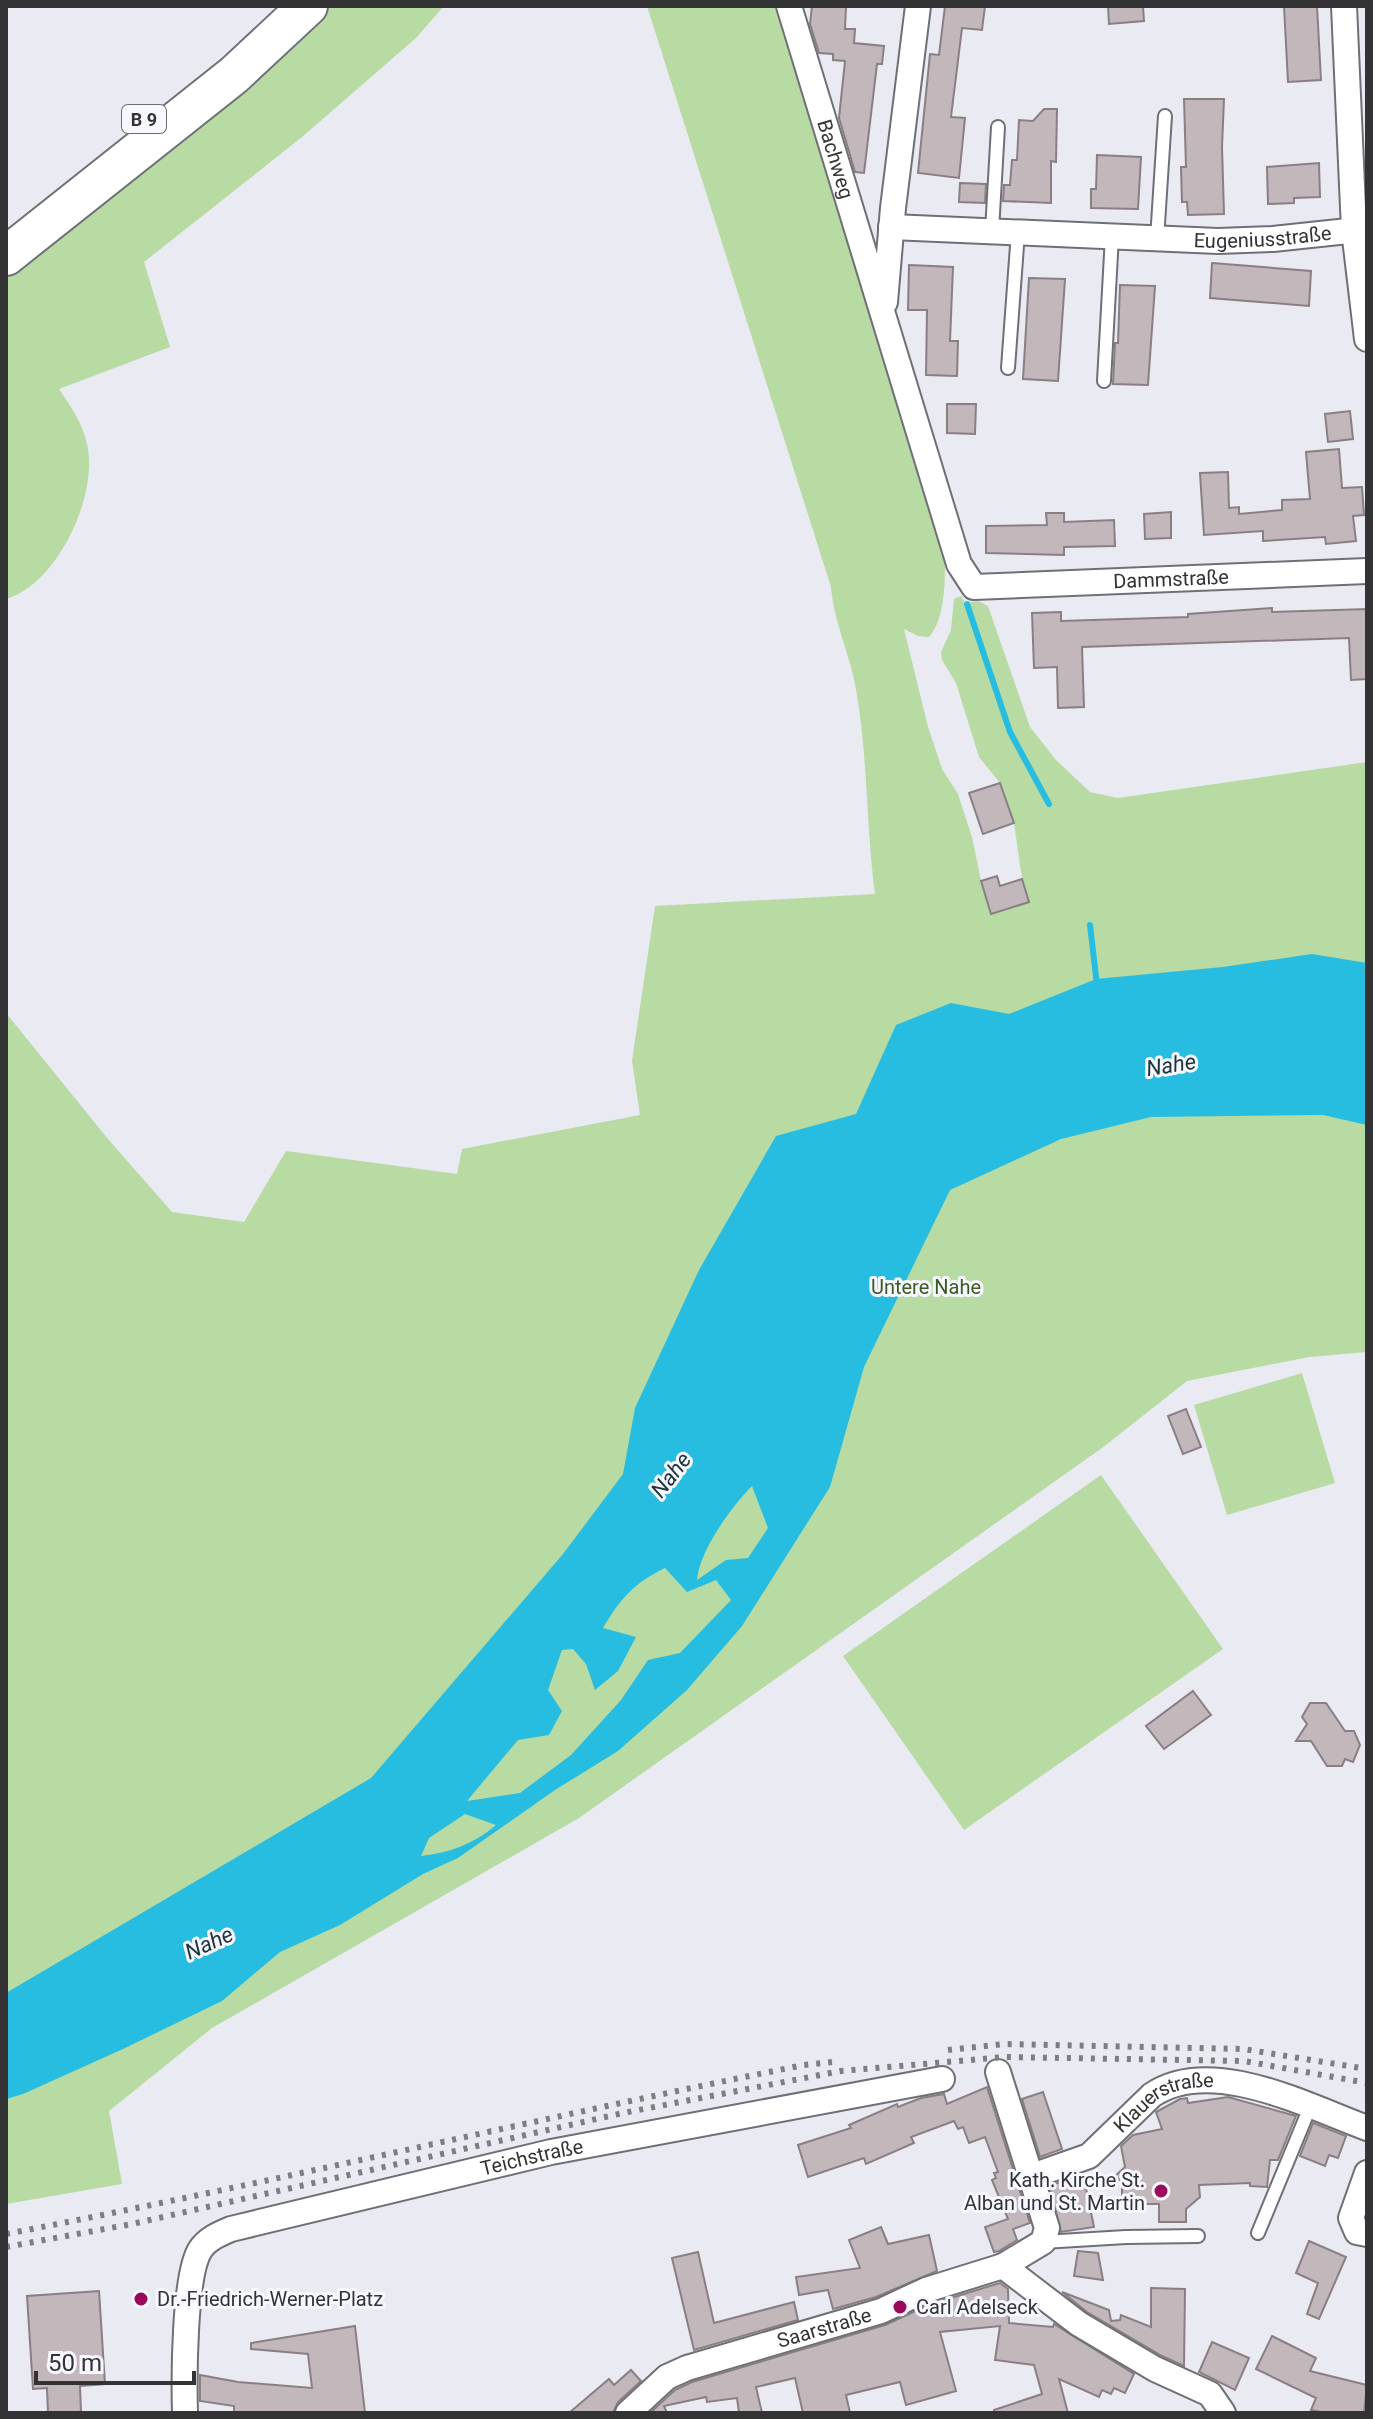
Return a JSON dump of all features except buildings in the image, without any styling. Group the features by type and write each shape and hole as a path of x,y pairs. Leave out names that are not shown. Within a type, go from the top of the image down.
{"highway":[{"name":"B 9","path":"6,228 222,56 278,6"},
{"name":"B 9","path":"6,256 234,75 308,6"}],"street":[{"name":"Bachweg","path":"789,6 959,564 974,587"},
{"name":"Bachweg","path":"884,312 891,227 918,6"},
{"path":"1344,6 1367,339"},
{"name":"Eugeniusstraße","path":"891,227 1218,241 1361,230"},
{"name":"Dammstraße","path":"974,587 1367,571"},
{"path":"998,2072 1047,2228 1043,2242"},
{"name":"Teichstraße","path":"185,2413 183,2317 195,2261 202,2247 214,2236 231,2229 551,2152 942,2079"},
{"name":"Klauerstraße","path":"1032,2176 1089,2156 1152,2095 1172,2085 1196,2081 1238,2083 1367,2128"},
{"path":"1367,2173 1351,2218 1357,2232 1367,2234"},
{"name":"Saarstraße","path":"628,2413 667,2377 687,2368 881,2311 926,2290 1003,2266 1043,2242"},
{"path":"1003,2266 1079,2324 1155,2369 1210,2394 1223,2413"}],"lane":[{"path":"1157,239 1165,116"},
{"path":"992,231 998,127"},
{"path":"1008,368 1018,232"},
{"path":"1104,381 1112,236"},
{"path":"1258,2233 1310,2107"},
{"path":"1043,2242 1198,2236"}],"green space":[{"path":"327,6 444,6 416,38 302,137 144,262 170,347 59,389 76,415 87,444 87,487 80,511 58,557 25,590 6,599 6,274 281,50"},
{"name":"Untere Nahe","path":"647,6 789,6 943,536 943,603 935,628 929,637 918,636 904,629 928,727 942,769 958,794 991,914 1029,901 1022,879 1014,823 1000,783 979,757 956,683 942,660 941,652 951,630 954,599 961,596 965,603 978,601 988,606 1030,727 1056,760 1090,792 1118,798 1367,762 1367,1352 1309,1357 1187,1381 1102,1448 579,1818 212,2028 109,2111 122,2184 6,2204 6,1013 172,1212 244,1222 286,1151 457,1174 462,1149 640,1115 632,1061 655,906 875,894 860,715 831,587"},
{"path":"1302,1373 1335,1483 1227,1515 1194,1405"},
{"path":"1101,1475 1223,1649 964,1830 843,1656"}],"water":[{"name":"Nahe","path":"1312,954 1367,963 1367,1125 1323,1115 1151,1117 1061,1139 950,1190 864,1367 830,1487 742,1626 687,1690 618,1751 555,1790 458,1858 423,1874 340,1925 280,1952 222,2001 123,2049 6,2099 6,1993 371,1778 563,1554 623,1474 635,1408 699,1270 776,1136 856,1114 896,1025 951,1003 1009,1014 1096,979 1223,967","holes":["752,1486 768,1528 748,1558 726,1560 697,1580 710,1543 726,1517","665,1568 687,1592 716,1580 731,1600 680,1653 648,1660 621,1700 571,1755 520,1793 467,1801 518,1740 549,1735 562,1711 548,1690 562,1650 573,1649 586,1664 595,1690 618,1671 636,1637 603,1628 629,1592","465,1814 496,1825 461,1846 421,1856 429,1838"]}],"waterway":[{"path":"967,604 1010,732 1049,804"},
{"path":"1090,925 1097,985"}],"railway":[{"path":"948,2050 1004,2044 1243,2049 1367,2069"},
{"path":"6,2247 132,2224 623,2113 841,2071 1005,2057 1244,2061 1367,2083"},
{"path":"6,2234 206,2194 704,2085 832,2062"}],"place":[{"name":"Kath. Kirche St. Alban und St. Martin","path":"1161,2191"},
{"name":"Dr.-Friedrich-Werner-Platz","path":"141,2299"},
{"name":"Carl Adelseck","path":"900,2307"}]}
